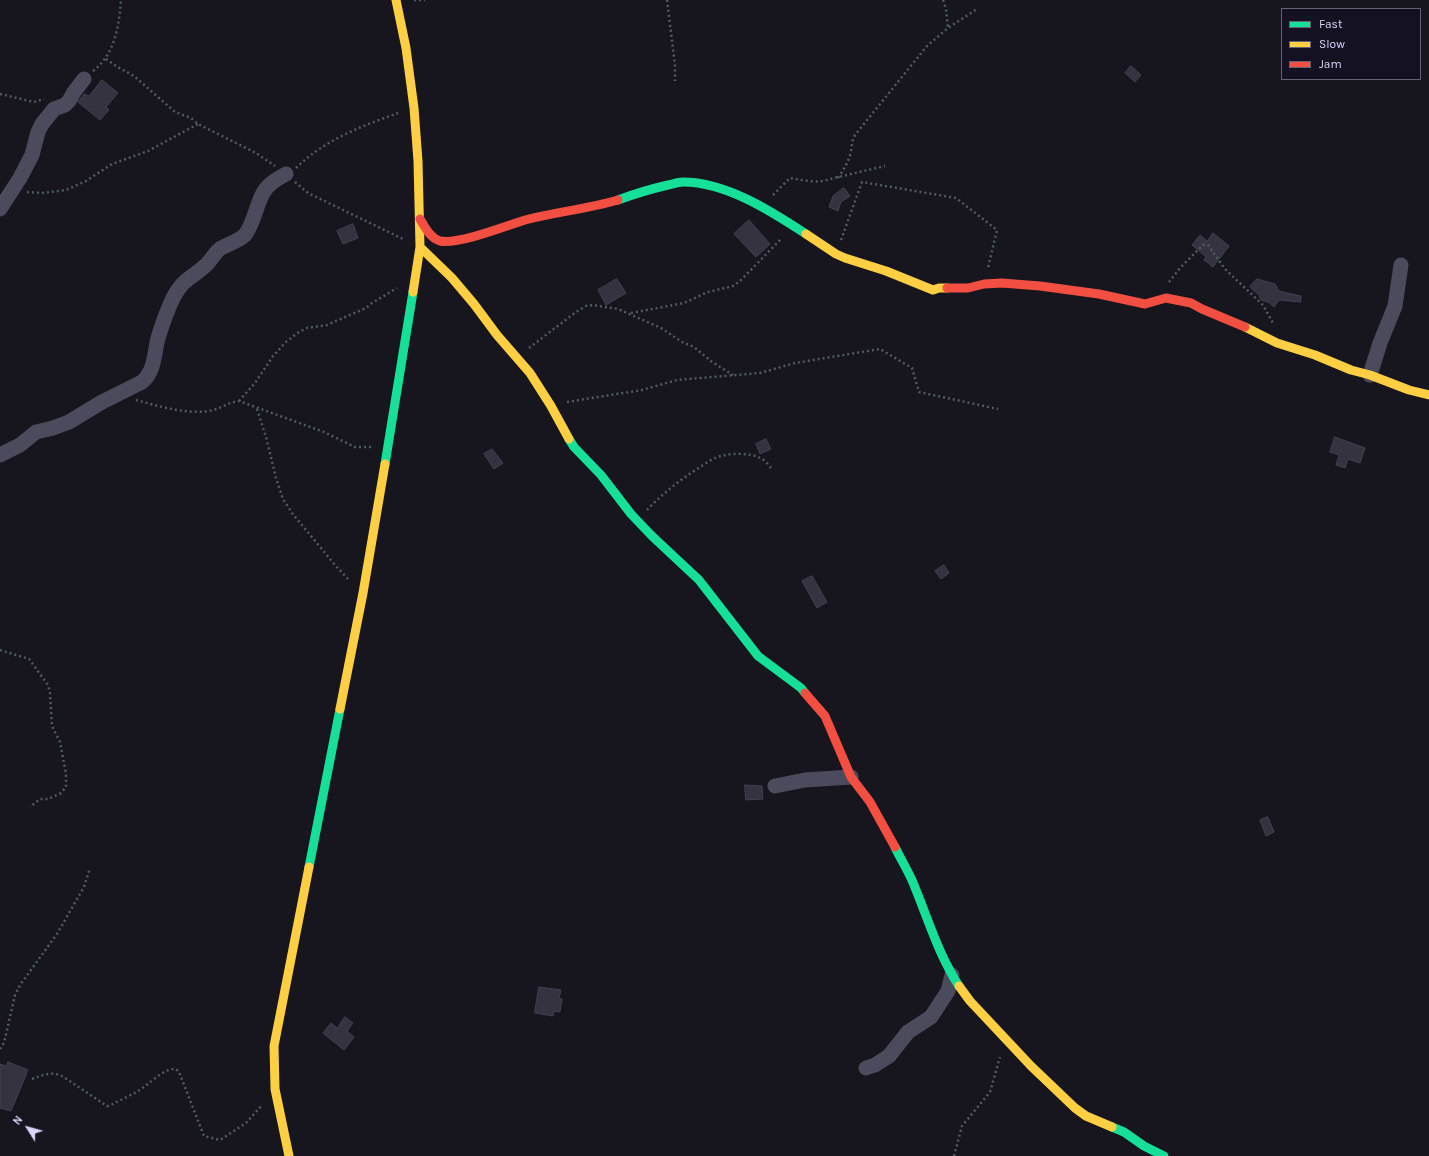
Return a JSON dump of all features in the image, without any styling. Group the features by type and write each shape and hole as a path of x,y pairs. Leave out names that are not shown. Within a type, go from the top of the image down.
{"street":[{"path":"289,1156 275,1089 274,1046 363,593 389,444 420,247 418,161 414,108 406,48 396,0"},
{"path":"0,208 32,155 38,132 42,124 54,109 65,105 69,101 84,79"},
{"path":"0,454 20,445 36,432 66,423 142,382 149,375 152,369 158,338 166,316 180,287 186,279 205,266 217,251 244,236 250,226 263,193 268,186 276,180 288,176"},
{"path":"420,219 432,237 441,241 453,241 486,233 526,220 596,205 655,188 682,182 699,184 730,191 759,205 836,254 886,271 933,290 939,288 968,288 984,284 1002,283 1040,286 1099,294 1145,304 1166,298 1191,303 1202,310 1236,322 1277,343 1315,355 1351,370 1370,375 1409,390 1429,395"},
{"path":"420,247 452,278 511,352 530,373 574,447 601,475 637,520 699,580 758,656 801,688 826,716 851,777 870,802 913,883 952,975 970,1001 1054,1089 1075,1108 1086,1116 1124,1132 1144,1146 1164,1156"},
{"path":"1370,375 1380,343 1395,306 1401,265"},
{"path":"775,786 805,780 851,777"},
{"path":"866,1068 889,1056 908,1032 931,1017 948,991 952,975"}],"path":[{"path":"84,79 106,59 118,28 122,0"},
{"path":"414,0 425,0"},
{"path":"667,0 675,65 675,81"},
{"path":"943,0 946,9 948,28"},
{"path":"838,178 846,165 851,151 852,140 855,134 927,46 948,28 977,9"},
{"path":"106,59 134,76 171,109 179,114 191,118 198,124 256,153 288,176 308,193 420,247"},
{"path":"0,94 34,102 49,98"},
{"path":"288,176 305,159 323,146 350,132 414,108"},
{"path":"12,190 42,193 66,190 86,181 112,164 148,151 198,124"},
{"path":"759,205 775,194 790,178 816,182 824,181 885,166"},
{"path":"836,254 862,182 956,198 997,230 984,284"},
{"path":"631,314 684,303 708,292 733,286 739,282 794,226"},
{"path":"1168,283 1180,268 1203,245 1208,245 1225,269 1263,305 1274,325 1278,338 1277,343"},
{"path":"116,395 196,412 213,410 239,400 255,383 273,356 286,342 299,332 307,328 326,325 366,308 397,288"},
{"path":"511,352 530,348 556,326 586,306 593,305 618,309 661,328 682,342 694,347 712,362 734,375"},
{"path":"551,406 571,401 642,390 677,380 760,373 795,363 880,349 912,368 919,392 998,409"},
{"path":"239,400 286,419 324,432 355,448 368,448 389,444"},
{"path":"257,408 283,499 292,513 335,565 363,593"},
{"path":"637,520 664,492 716,457 734,454 757,456 765,461 771,468"},
{"path":"0,650 29,659 48,685 50,692 52,726 60,742 66,774 66,787 61,793 48,799 40,799 30,807"},
{"path":"0,1049 4,1043 15,996 20,985 57,934 84,887 90,868"},
{"path":"954,1156 962,1126 990,1092 1000,1056 998,1031"},
{"path":"32,1079 50,1073 57,1074 109,1106 139,1091 158,1076 170,1069 176,1069 182,1078 204,1136 220,1140 246,1123 275,1089"}],"building":[{"path":"1131,66 1141,75 1135,82 1125,73"},
{"path":"102,80 118,93 106,107 109,110 100,120 78,102 84,94 89,96"},
{"path":"844,188 850,196 841,202 838,211 829,207 833,196"},
{"path":"749,220 770,244 756,257 734,234"},
{"path":"353,224 358,238 343,244 337,231"},
{"path":"1213,233 1229,246 1213,267 1204,260 1206,257 1192,245 1200,235 1207,241"},
{"path":"617,279 626,293 606,305 598,290"},
{"path":"1257,279 1275,284 1279,291 1301,296 1301,302 1279,300 1274,307 1268,302 1261,300 1259,295 1250,287"},
{"path":"1335,437 1365,448 1360,463 1348,459 1345,468 1336,465 1339,455 1330,452"},
{"path":"766,439 771,449 760,454 756,444"},
{"path":"492,449 503,463 494,469 484,454"},
{"path":"944,565 949,573 941,579 935,571"},
{"path":"812,576 827,602 817,608 802,581"},
{"path":"745,785 762,786 763,799 746,800"},
{"path":"1268,817 1274,832 1266,836 1260,820"},
{"path":"539,987 561,990 559,998 562,999 560,1012 554,1011 553,1016 535,1013"},
{"path":"345,1017 353,1023 347,1031 354,1037 344,1050 323,1033 331,1023 337,1028"},
{"path":"8,1062 28,1070 11,1111 0,1108 0,1064 6,1066"}],"traffic: fast":[{"path":"618,200 677,183 699,183 732,192 748,199 806,234"},
{"path":"385,464 413,292"},
{"path":"569,439 574,447 601,475 631,514 699,580 758,656 801,688 805,693"},
{"path":"309,867 340,709"},
{"path":"895,847 912,880 940,950 959,986"},
{"path":"1112,1127 1124,1132 1144,1146 1164,1156"}],"traffic: slow":[{"path":"396,0 406,48 414,108 418,161 420,247 413,292"},
{"path":"806,234 836,254 845,258 886,271 933,290 947,288"},
{"path":"420,247 452,278 497,335 530,373 551,406 569,439"},
{"path":"1245,327 1277,343 1315,355 1351,370 1370,375 1409,390 1429,395"},
{"path":"340,709 363,593 385,464"},
{"path":"289,1156 275,1089 274,1046 309,867"},
{"path":"959,986 970,1001 1031,1066 1075,1108 1086,1116 1112,1127"}],"traffic: jam":[{"path":"420,219 428,232 436,240 448,241 470,238 525,220 618,200"},
{"path":"947,288 968,288 984,284 1002,283 1040,286 1099,294 1145,304 1166,298 1191,303 1245,327"},
{"path":"805,693 825,716 851,777 870,802 895,847"}]}
